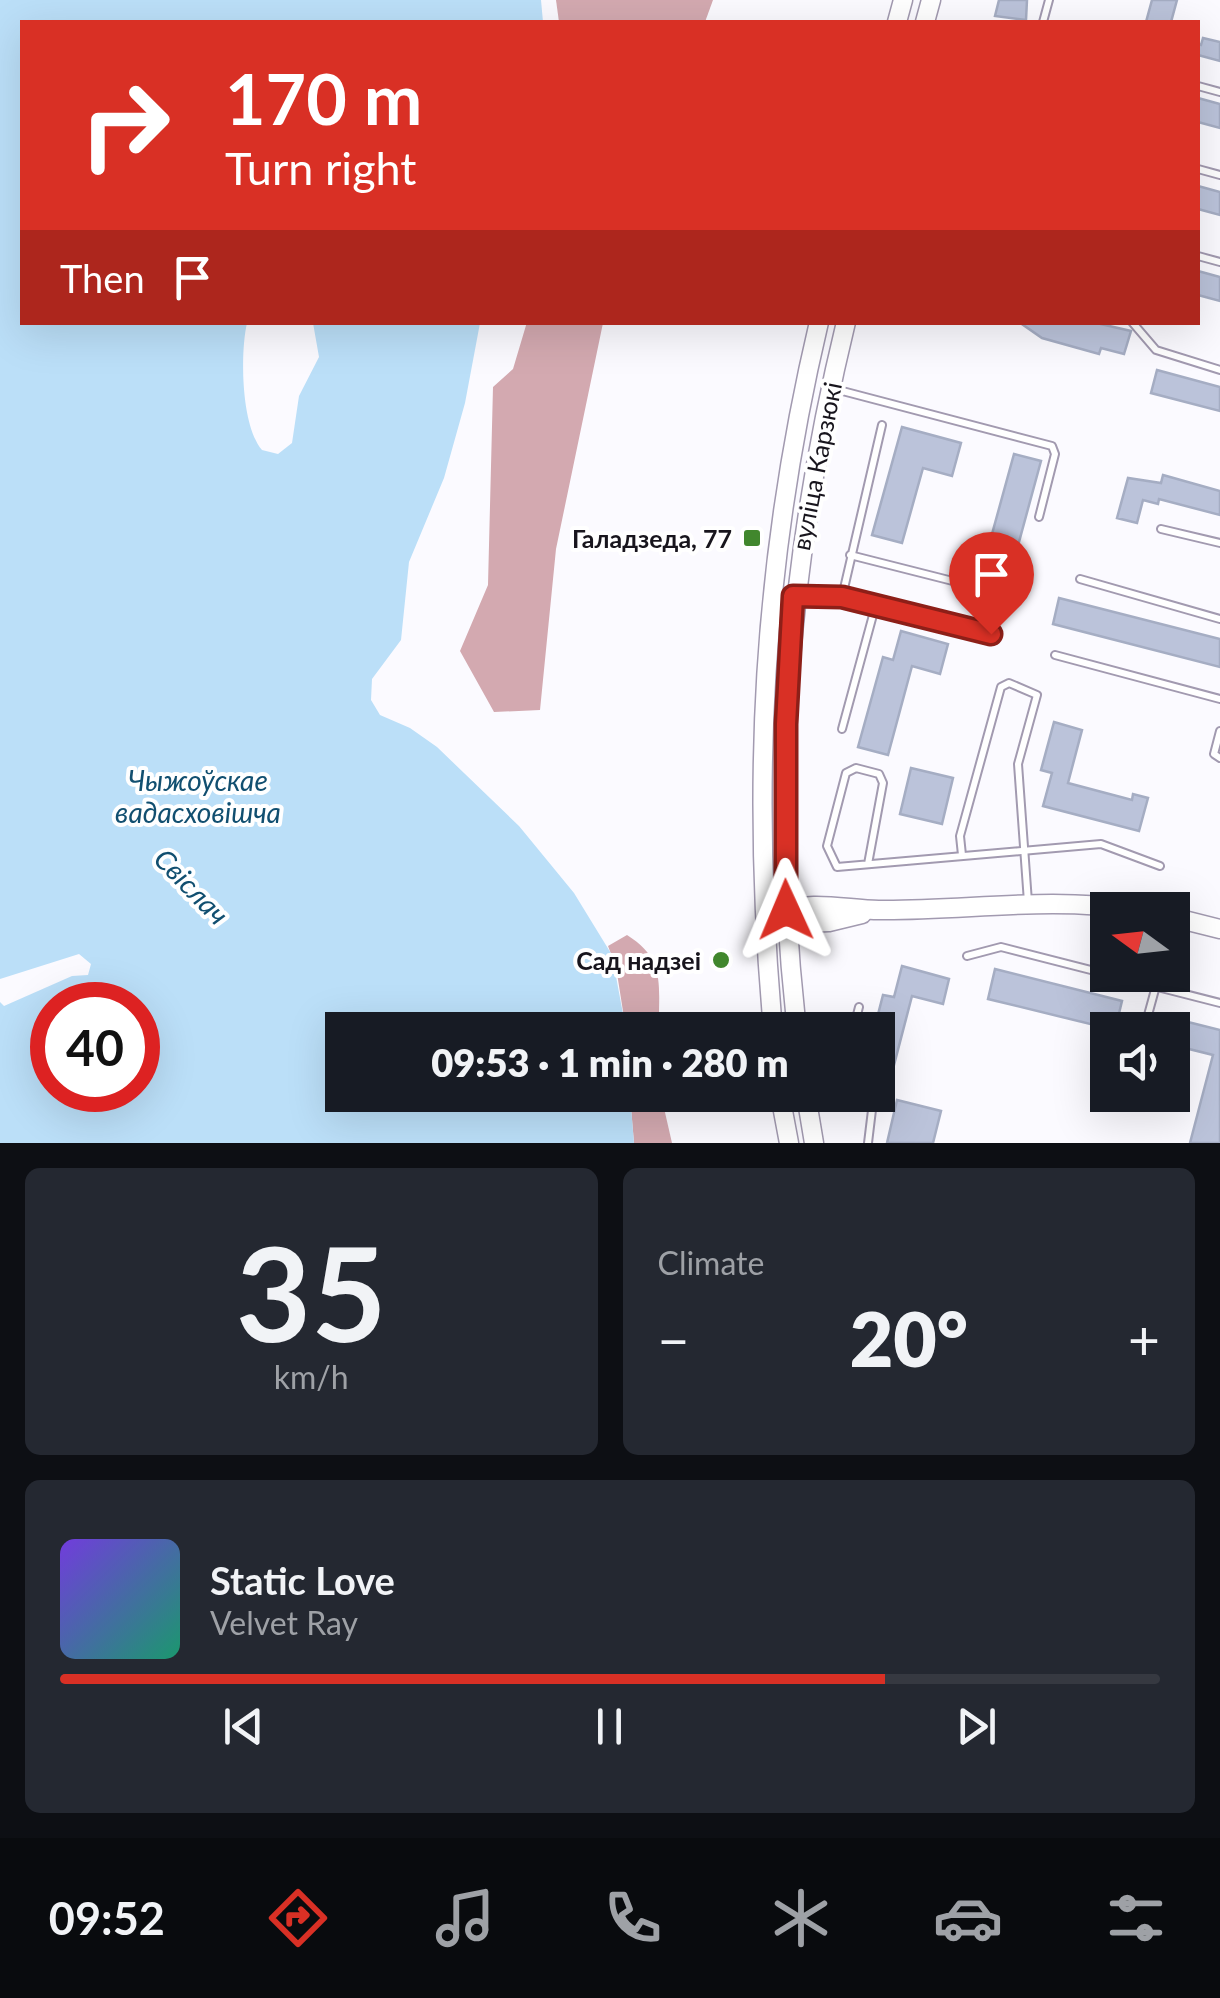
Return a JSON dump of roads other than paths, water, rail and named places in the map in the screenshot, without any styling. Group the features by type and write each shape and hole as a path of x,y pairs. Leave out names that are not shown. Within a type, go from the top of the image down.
{"street":[{"name":"вуліца Карзюкі","path":"772,1012 765,919 762,704 770,592 788,460 818,325"},
{"name":"вуліца Карзюкі","path":"795,1012 787,918 786,724 793,596 830,388 845,325"},
{"path":"765,919 787,918 828,906 878,910 1028,902 1090,907"},
{"path":"1190,922 1220,929"},
{"path":"783,1112 789,1143"},
{"path":"809,1112 814,1143"}],"lane":[{"path":"1135,325 1156,350 1220,370"},
{"path":"830,388 1052,446 1055,454 1038,517"},
{"path":"842,597 882,424"},
{"path":"1161,528 1220,543"},
{"path":"793,596 842,597 991,634 1000,592 850,555"},
{"path":"1080,580 1220,620"},
{"path":"842,729 876,604"},
{"path":"1055,655 1220,700"},
{"path":"962,854 965,817 1001,687 1009,683 1037,695 1018,764 1028,902"},
{"path":"1220,731 1214,754 1220,758"},
{"path":"868,864 883,783 880,774 856,768 846,773 826,846 837,867 1101,844 1160,866"},
{"path":"967,956 1002,948 1090,971"},
{"path":"1171,992 1220,1004"},
{"path":"858,1012 859,1007"},
{"path":"868,1143 872,1112"}],"water":[{"name":"Чыжоўскае вадасховішча","path":"0,0 541,0 543,20 20,20 20,325 247,325 243,370 250,424 262,450 278,454 292,443 299,396 319,357 313,325 480,325 465,403 444,478 409,562 401,640 372,679 371,700 380,715 410,728 437,747 519,826 574,893 612,955 623,1012 325,1012 325,1112 631,1112 634,1143 0,1143 0,1002 4,1006 30,995 30,1112 160,1112 160,982 58,982 88,975 91,964 79,954 0,979"}],"place":[{"name":"Галадзеда, 77","path":"752,538"},
{"name":"Сад надзеі","path":"721,960"}],"water label":[{"name":"Свіслач","path":"192,886"}]}
